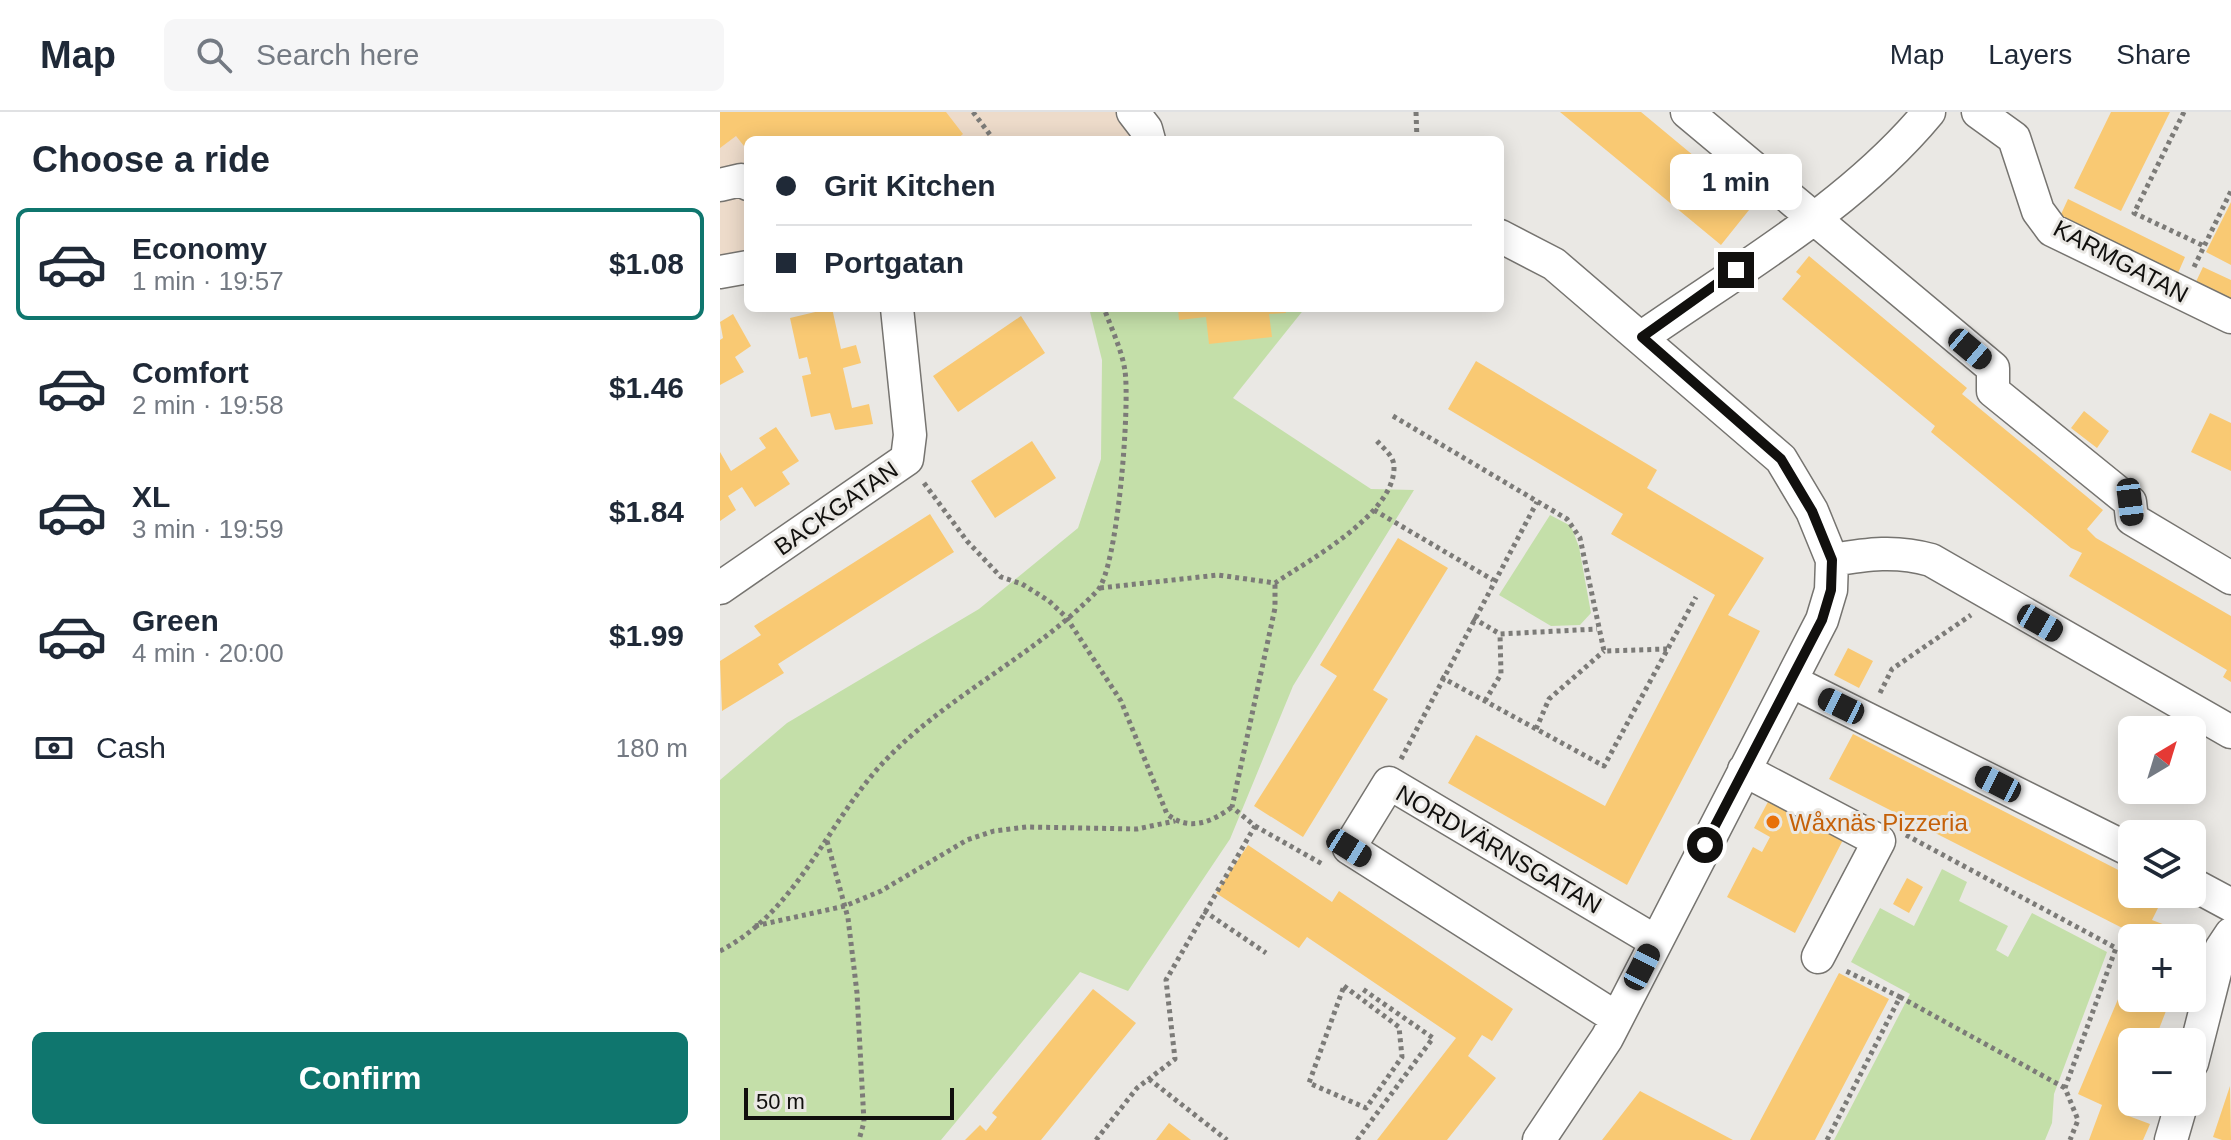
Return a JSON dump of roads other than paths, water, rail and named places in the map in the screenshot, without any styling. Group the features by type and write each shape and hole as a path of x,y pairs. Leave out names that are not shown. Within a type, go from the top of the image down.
{"street":[{"path":"1133,112 1148,136"},
{"path":"1687,112 1993,368 1993,391 2130,502 2132,519 2231,578"},
{"path":"1642,337 1861,183 1903,143 1929,112"},
{"name":"KARMGATAN","path":"1978,112 2014,138 2038,211 2052,230 2231,317"},
{"path":"720,185 744,182"},
{"path":"1504,238 1554,264 1781,459 1812,511 1832,560 1831,590 1822,620 1615,1017 1607,1038 1539,1140"},
{"path":"720,272 744,268"},
{"name":"BACKGATAN","path":"720,588 907,459 910,435 897,312"},
{"path":"1832,560 1879,552 1905,553 1931,560 2231,732"},
{"path":"1791,681 2118,844"},
{"path":"1744,770 1879,841 1826,961"},
{"name":"NORDVÄRNSGATAN","path":"1615,1017 1349,848 1389,783 1655,941"},
{"path":"2206,892 2231,905"},
{"path":"2201,1028 2221,949 2231,934"},
{"path":"2171,1140 2178,1116"}],"place":[{"name":"Wåxnäs Pizzeria","path":"1773,822"}]}
